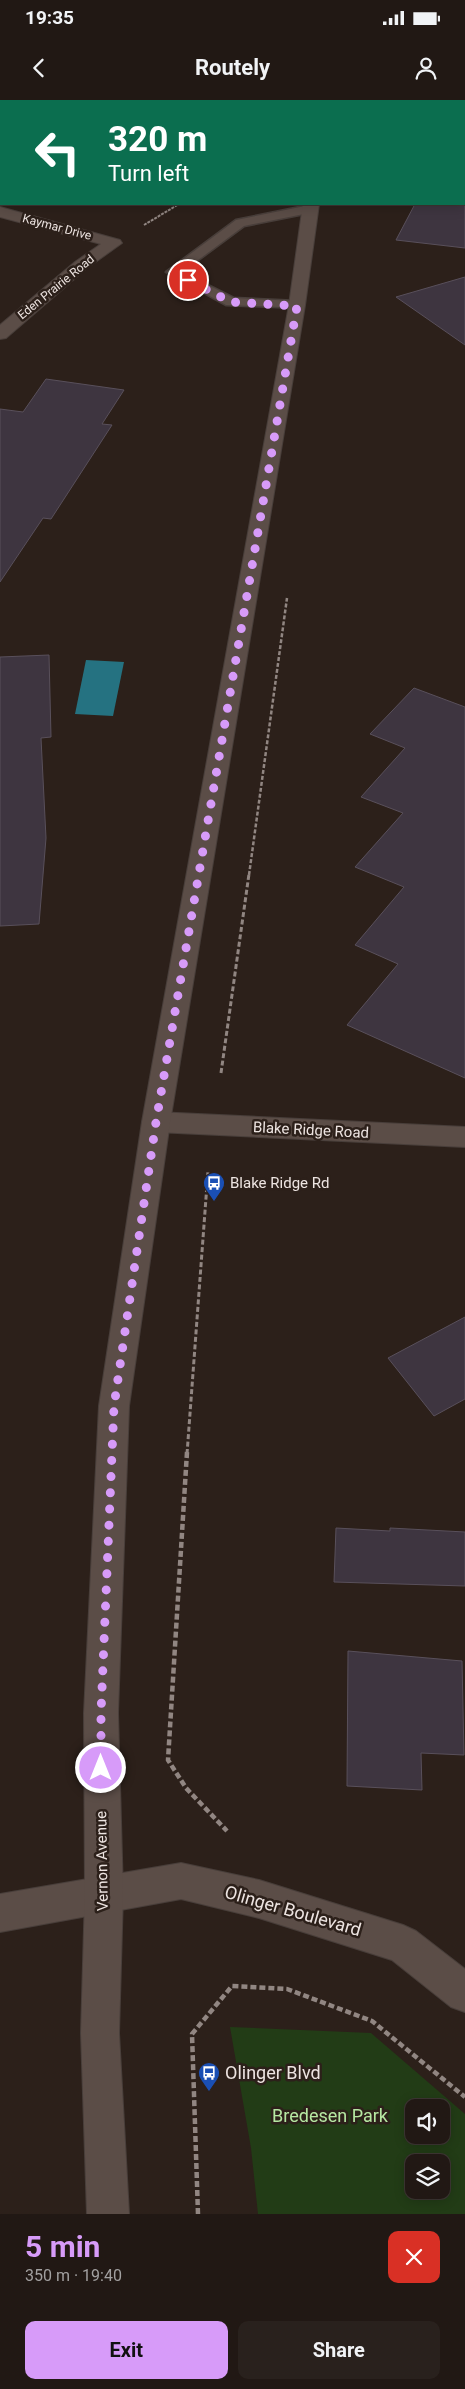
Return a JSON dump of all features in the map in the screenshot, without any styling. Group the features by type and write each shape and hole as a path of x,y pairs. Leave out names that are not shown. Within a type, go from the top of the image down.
{"main road":[{"name":"Vernon Avenue","path":"108,2214 100,2033 104,1894 100,1804 101,1713 114,1406 156,1122 297,306 311,206"},
{"name":"Kaymar Drive","path":"0,212 114,243"},
{"name":"Eden Prairie Road","path":"0,334 81,265 114,243"},
{"name":"Blake Ridge Road","path":"156,1122 465,1137"},
{"name":"Olinger Boulevard","path":"0,1913 181,1881 259,1899 403,1944 465,1993"}],"lane":[{"path":"297,306 231,302 173,272 240,223 311,206"}],"path":[{"path":"114,243 178,205"},
{"path":"221,1073 288,595"},
{"path":"208,1170 191,1376 168,1760 186,1788 227,1831"},
{"path":"198,2214 192,2034 232,1986 287,1989 372,2021 465,2097"}],"green space":[{"name":"Bredesen Park","path":"230,2027 371,2033 448,2099 405,2099 405,2144 450,2144 450,2101 465,2114 465,2214 258,2214 251,2148"}],"water":[{"path":"86,660 124,662 113,716 75,714"}],"building":[{"path":"414,205 465,205 465,248 396,240"},
{"path":"465,277 465,345 396,297"},
{"path":"46,379 124,390 102,424 112,425 51,519 43,518 0,582 0,409 23,412"},
{"path":"49,655 51,737 41,738 46,838 39,924 0,926 0,657"},
{"path":"414,688 465,707 465,1078 347,1025 398,964 355,945 404,887 355,867 403,813 361,797 405,748 370,734"},
{"path":"465,1317 465,1399 434,1416 388,1358"},
{"path":"336,1528 390,1531 390,1528 465,1532 465,1586 334,1582"},
{"path":"348,1651 462,1661 464,1755 421,1753 422,1790 347,1786"}],"place":[{"name":"Blake Ridge Rd","path":"214,1202"},
{"name":"Olinger Blvd","path":"209,2092"}],"route":[{"path":"101,1768 101,1713 114,1406 156,1122 297,306 231,302 188,280"}]}
